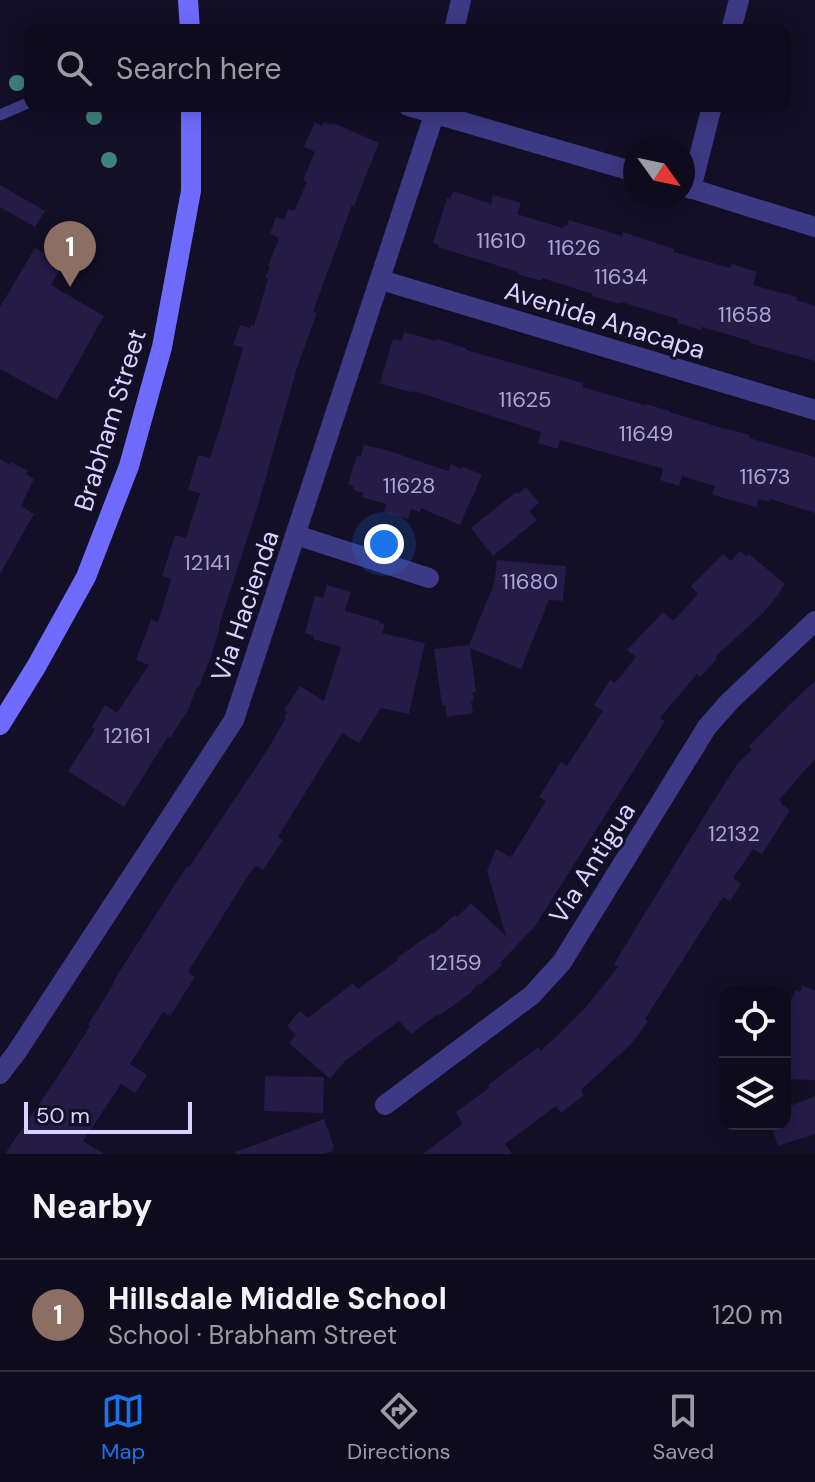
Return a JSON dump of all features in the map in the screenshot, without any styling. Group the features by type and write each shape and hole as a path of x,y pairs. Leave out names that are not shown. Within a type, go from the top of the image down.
{"main road":[{"path":"188,0 190,24"},
{"name":"Brabham Street","path":"0,725 86,577 129,466 162,347 191,191 191,112"}],"street":[{"path":"455,24 461,0"},
{"path":"733,24 739,0"},
{"name":"Via Hacienda","path":"0,1074 234,720 435,112"},
{"path":"445,112 623,168"},
{"path":"695,162 710,112"},
{"path":"695,190 815,227"},
{"name":"Avenida Anacapa","path":"381,280 815,410"},
{"path":"296,535 429,578"},
{"name":"Via Antigua","path":"385,1105 544,983 562,962 707,727 730,701 815,621"}],"lane":[{"path":"0,115 24,105"}],"building":[{"path":"315,122 322,126 324,122 333,123 379,143 352,205 313,312 317,313 296,371 213,651 188,710 124,807 68,771 95,729 92,727 105,705 117,713 149,665 136,660 151,620 158,622 171,579 162,576 175,535 186,538 200,493 188,490 198,455 210,458 222,421 243,348 233,345 240,325 254,326 268,279 265,278 268,266 279,238 270,234 276,217 284,220 288,209 294,211 307,182 303,180 315,152 304,147"},
{"path":"0,185 45,211 35,227 0,207"},
{"path":"453,191 491,204 493,195 521,203 517,214 563,228 569,220 622,236 623,232 674,249 674,252 730,268 732,264 757,272 753,285 797,297 796,300 815,306 815,361 702,327 701,330 678,323 678,319 592,296 542,278 541,281 438,247 433,243 447,198 450,199"},
{"path":"35,248 63,264 51,285 104,316 57,400 0,369 0,307"},
{"path":"404,332 583,383 582,387 815,457 815,513 770,499 770,502 758,499 757,507 730,500 712,494 715,486 682,476 679,486 660,480 661,468 560,440 558,449 538,443 541,432 380,383 393,339 402,341"},
{"path":"364,445 448,471 451,464 482,475 460,525 421,508 420,512 411,509 408,519 384,512 386,504 362,497 363,493 353,490 354,486 348,484 357,455 361,456"},
{"path":"0,459 28,471 26,474 34,479 21,506 34,514 0,574"},
{"path":"526,487 539,503 529,511 537,520 493,556 471,528"},
{"path":"740,551 746,556 749,554 785,584 782,590 763,613 715,657 717,659 700,677 697,674 660,718 665,721 535,926 500,963 502,965 469,994 411,1034 399,1021 345,1061 330,1079 289,1043 296,1035 287,1026 300,1011 308,1018 353,983 358,989 455,915 457,917 471,903 506,936 487,871 496,849 512,856 546,801 539,797 561,762 567,766 603,711 594,705 610,680 615,683 636,657 627,650 663,612 675,619 698,594 691,586 723,554 731,561"},
{"path":"497,560 566,566 563,601 549,600 521,669 470,648 476,692 472,693 473,713 447,717 445,705 442,705 434,649 469,645 494,584"},
{"path":"327,585 351,592 345,611 380,621 385,625 382,633 425,643 409,714 381,708 359,743 342,733 278,837 283,840 263,870 256,866 249,874 188,972 195,977 170,1016 163,1012 130,1064 147,1075 135,1093 121,1084 83,1141 104,1154 5,1154 90,1026 113,982 174,886 266,752 286,718 287,712 284,710 300,686 324,701 341,647 313,639 314,636 305,633 315,596 323,598"},
{"path":"815,681 815,759 779,800 790,810 762,854 753,849 733,878 741,884 730,901 723,897 645,1019 648,1022 630,1045 581,1090 584,1095 561,1113 556,1106 505,1144 512,1154 423,1154 462,1124 456,1112 538,1047 541,1051 586,1007 618,967 614,964 716,797 738,763 752,750 749,746"},
{"path":"802,985 815,991 815,1080 791,1079 791,1000 796,990 800,992"},
{"path":"265,1076 324,1077 323,1113 264,1111"},
{"path":"815,1096 815,1134 778,1146 773,1130 791,1130 791,1106"},
{"path":"324,1119 333,1151 322,1154 235,1152"}],"place":[{"name":"Hillsdale Middle School","path":"70,287"}]}
